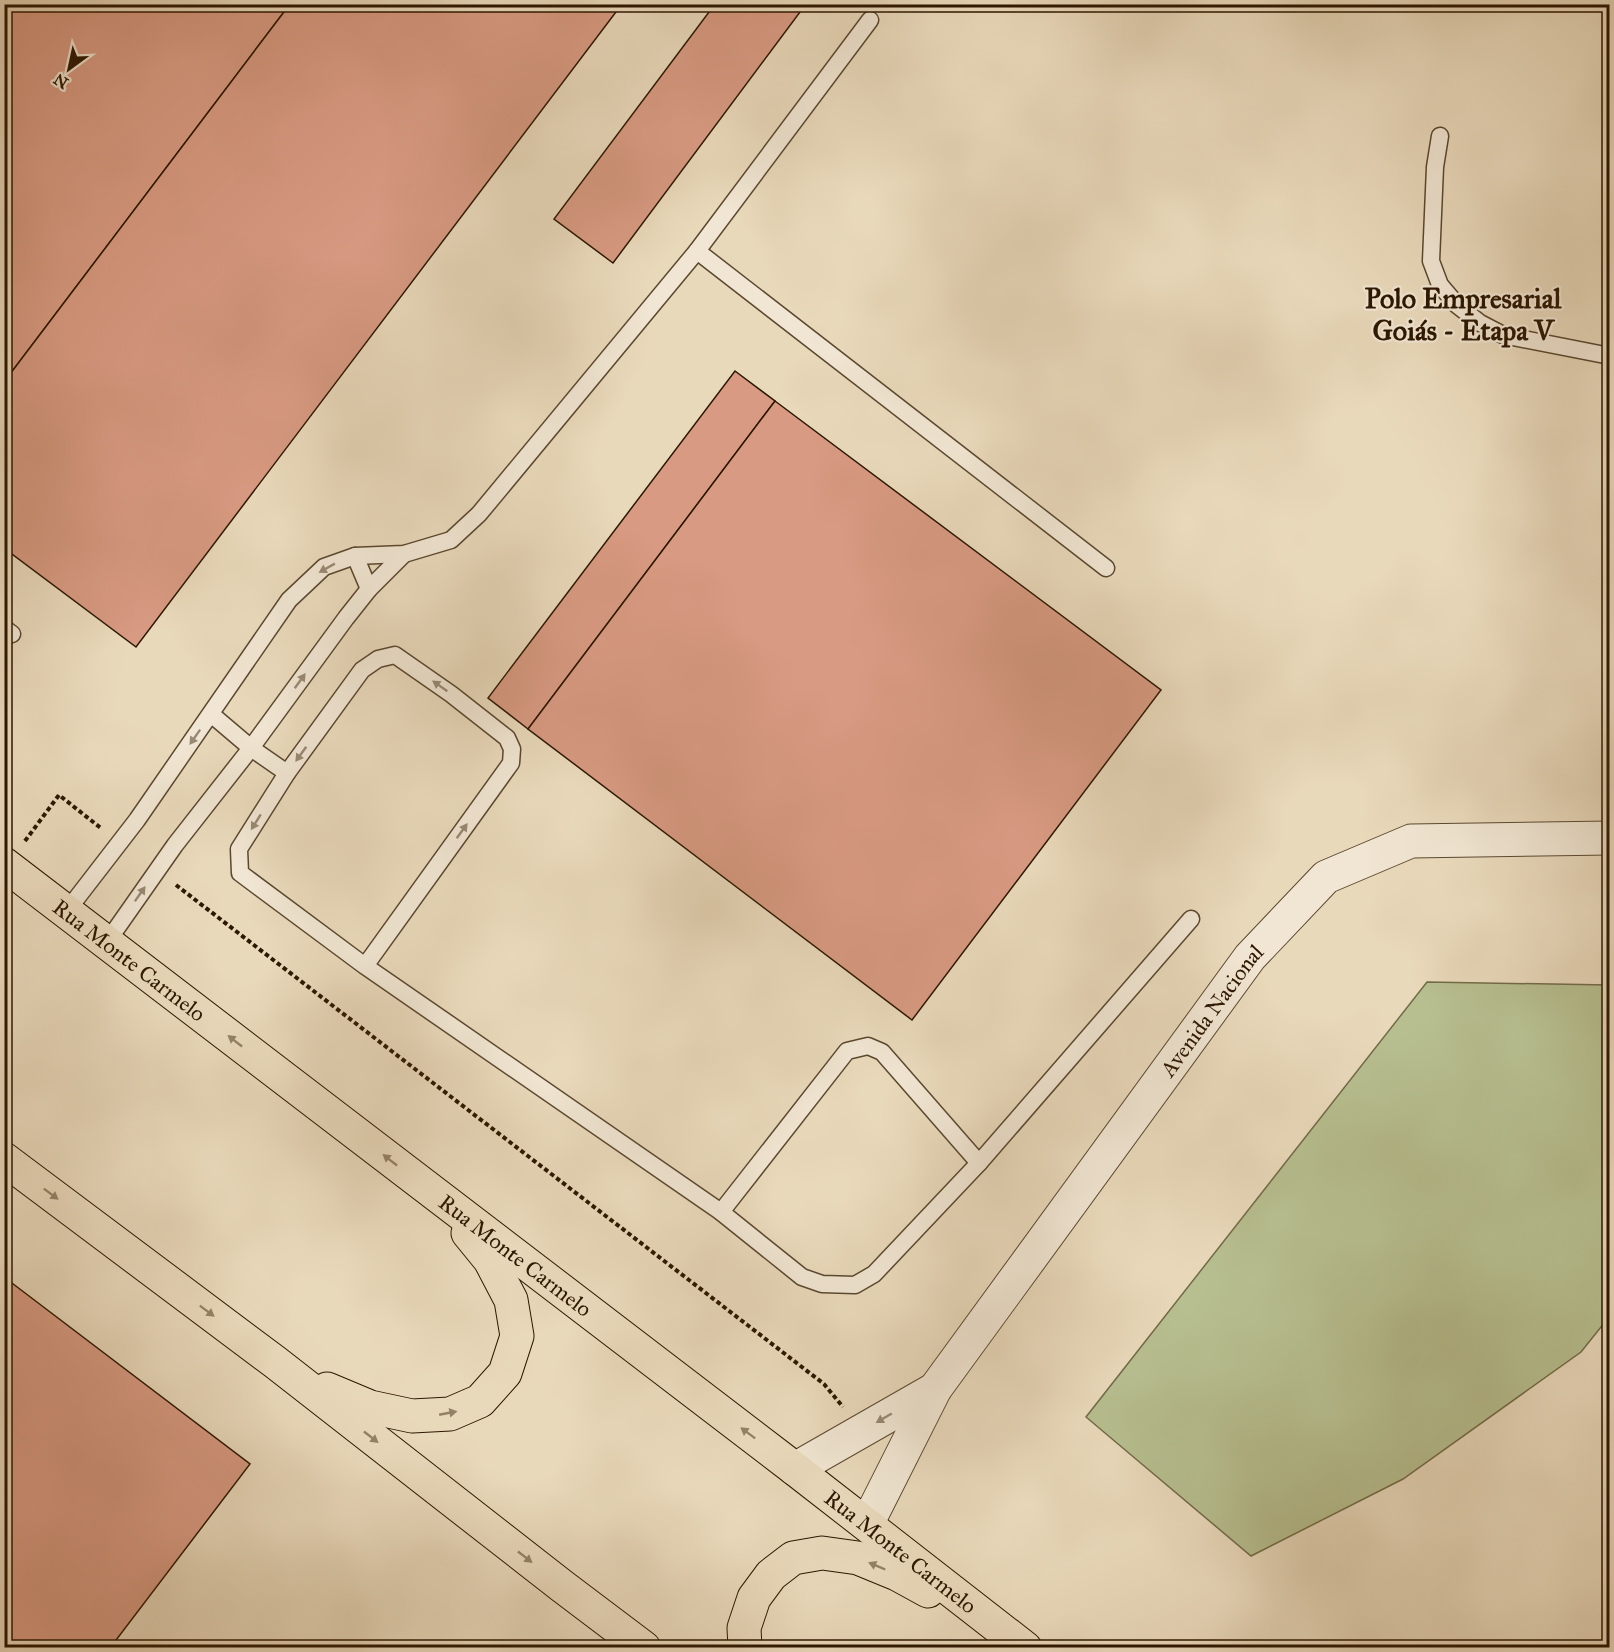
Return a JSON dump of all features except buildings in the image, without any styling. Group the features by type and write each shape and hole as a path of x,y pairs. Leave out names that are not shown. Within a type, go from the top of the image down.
{"highway":[{"name":"Rua Monte Carmelo","path":"6,865 1014,1639"},
{"path":"4,1159 275,1362 562,1586 644,1647"},
{"path":"275,1362 324,1388 370,1407 412,1416 450,1414 480,1401 505,1373 517,1336 511,1300 490,1260 436,1196"},
{"path":"746,1647 744,1628 754,1598 771,1575 793,1558 822,1553 858,1558 897,1574 1014,1639"}],"street":[{"name":"Avenida Nacional","path":"867,1524 935,1389 1250,957 1326,877 1411,841 1610,838"},
{"name":"Avenida Nacional","path":"795,1469 935,1389"}],"lane":[{"path":"66,912 120,844 289,600 324,567 355,556 404,554 451,540 479,514 697,250 870,20"},
{"path":"1440,136 1435,167 1431,261 1440,285 1458,305 1480,323 1503,335 1610,356"},
{"path":"697,250 1106,568"},
{"path":"107,942 157,871 346,618 369,589 404,554"},
{"path":"355,556 369,589"},
{"path":"365,966 511,763 512,749 507,738 451,694 395,655 378,658 362,670 287,772 239,849 240,873 365,966 721,1212 802,1277 822,1284 855,1285 874,1274 979,1163 1191,919"},
{"path":"211,714 250,748 287,772"},
{"path":"721,1212 847,1051 868,1046 882,1052 979,1163"}],"path":[{"path":"6,865 59,795 120,844"},
{"path":"157,871 824,1383 863,1430"}],"green space":[{"path":"1427,982 1609,985 1609,1317 1581,1352 1403,1479 1251,1556 1086,1417"}],"district":[{"name":"Polo Empresarial Goiás - Etapa V","path":"1463,314"}]}
